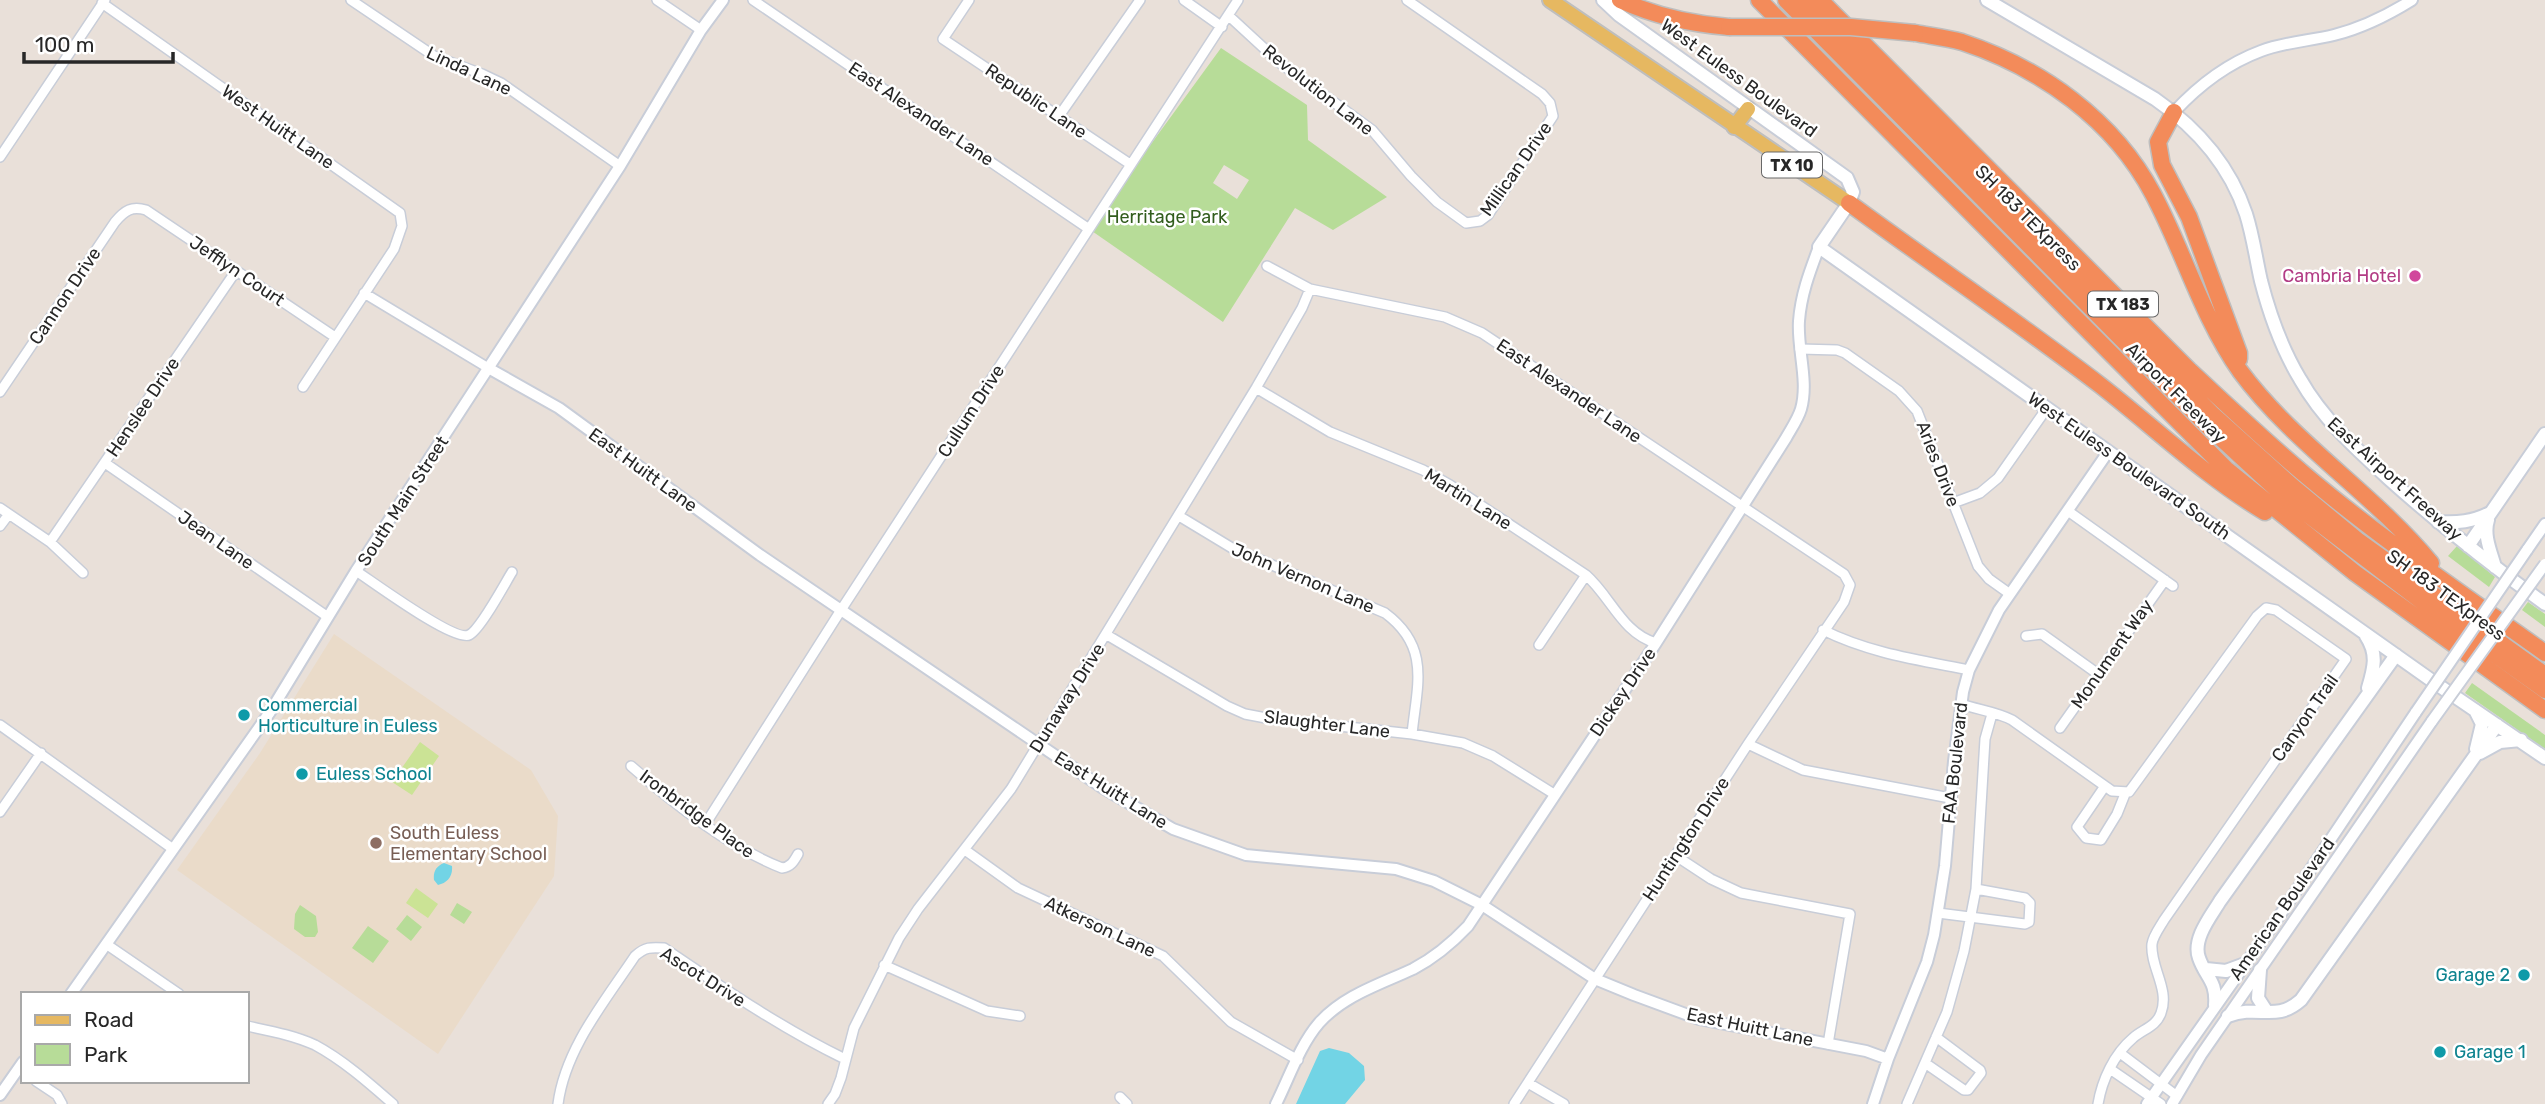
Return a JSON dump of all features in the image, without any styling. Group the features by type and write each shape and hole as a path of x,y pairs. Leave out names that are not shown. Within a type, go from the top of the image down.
{"highway":[{"path":"1620,0 1689,23 1729,27 1851,27 1915,33 1959,41 1997,54 2058,88 2111,135 2134,163 2153,193 2192,281 2239,369 2289,428 2406,533 2448,584"},
{"name":"Airport Freeway","path":"1759,0 2226,469 2312,540 2545,710"},
{"name":"SH 183 TEXpress","path":"1786,0 2209,428 2285,497 2429,607 2545,690"},
{"name":"SH 183 TEXpress","path":"1805,0 2233,433 2357,540 2545,675"},
{"name":"Airport Freeway","path":"1820,0 2133,314 2243,420 2321,488 2545,653"},
{"path":"2174,112 2158,142 2162,164 2200,245 2239,353 2239,369"},
{"path":"1849,203 2068,361 2240,497 2312,540"}],"main road":[{"name":"TX 10","path":"1550,0 1849,203"},
{"name":"West Euless Boulevard","path":"1603,0 1619,15 1847,178 1853,192 1849,203"},
{"name":"East Airport Freeway","path":"1987,0 2174,112 2213,151 2237,190 2246,214 2262,282 2281,344 2315,404 2366,458 2438,522 2543,601"},
{"path":"1734,127 1748,109"},
{"name":"Dickey Drive","path":"1819,247 1849,203"},
{"name":"West Euless Boulevard South","path":"1819,247 2475,710"},
{"path":"2468,546 2545,434"},
{"path":"2438,522 2476,520 2491,513"},
{"path":"2491,513 2486,527 2495,567"},
{"path":"2364,632 2375,654 2374,670 2364,700"},
{"path":"2215,1005 2215,986 2198,956 2199,942 2214,910 2396,655"},
{"path":"2364,700 2388,674 2404,670 2418,671"},
{"path":"2475,710 2545,758"},
{"path":"2474,757 2482,724 2475,710"},
{"path":"2228,1016 2249,1010 2267,1013 2294,1006 2315,983 2497,724"},
{"path":"2474,757 2488,746 2521,740"},
{"path":"2206,970 2226,971 2245,964"},
{"path":"2260,970 2258,998 2267,1013"}],"street":[{"name":"Linda Lane","path":"351,0 434,56 482,74 510,89 620,166"},
{"path":"657,0 701,30"},
{"name":"South Main Street","path":"72,992 270,712 356,571 490,369 620,166 701,30 723,0"},
{"name":"East Alexander Lane","path":"753,0 1089,229"},
{"name":"Republic Lane","path":"969,0 943,39 1130,164"},
{"path":"1059,116 1139,0"},
{"path":"1184,0 1222,27"},
{"name":"Cullum Drive","path":"706,823 841,610 1238,0"},
{"name":"Millican Drive","path":"1408,0 1542,93 1550,103 1553,116 1488,215 1480,221 1466,223"},
{"path":"2174,112 2193,92 2237,61 2263,50 2351,30 2412,0"},
{"path":"0,157 104,2"},
{"name":"West Huitt Lane","path":"104,2 400,213 400,236 364,293"},
{"name":"Revolution Lane","path":"1229,16 1280,63 1372,130 1419,185 1466,223"},
{"name":"Jefflyn Court","path":"137,208 146,210 335,337"},
{"name":"Cannon Drive","path":"0,392 115,222 122,214 137,208"},
{"name":"Dickey Drive","path":"1276,1104 1312,1032 1336,1007 1416,967 1450,946 1468,926 1553,794 1656,643 1786,438 1801,409 1803,393 1798,325 1800,304 1819,247"},
{"name":"East Alexander Lane","path":"1267,266 1310,289 1434,315 1482,333 1844,574"},
{"name":"Henslee Drive","path":"50,542 236,271"},
{"name":"Dunaway Drive","path":"828,1104 835,1094 854,1028 884,965 918,909 1011,789 1179,516 1302,308 1310,289"},
{"path":"303,387 364,293 490,369"},
{"name":"Aries Drive","path":"1800,349 1837,350 1845,353 1904,396 1924,423 1978,566 1989,579 2010,594"},
{"name":"East Huitt Lane","path":"490,369 559,408 760,555 1152,819 1219,847 1246,855 1396,870 1434,881 1482,905 1595,979 1699,1019 1866,1051 1888,1059"},
{"name":"Martin Lane","path":"1256,387 1330,432 1423,470 1450,485 1586,575 1601,588 1621,619 1635,634 1656,643"},
{"path":"1953,503 1980,493 1998,478 2047,408"},
{"name":"FAA Boulevard","path":"1874,1104 1888,1059 1927,962 1938,913 1961,704 1969,670 1999,610 2108,452"},
{"name":"Jean Lane","path":"105,463 328,617"},
{"path":"0,508 50,542 83,573"},
{"name":"Monument Way","path":"2060,728 2169,583 2068,511"},
{"path":"0,526 9,514"},
{"name":"John Vernon Lane","path":"1179,516 1232,548 1385,613 1396,622 1413,643 1416,653 1418,676 1412,734"},
{"name":"American Boulevard","path":"2153,1102 2160,1084 2545,524"},
{"name":"American Boulevard","path":"2175,1100 2201,1055 2432,721 2545,564"},
{"path":"356,571 443,629 465,636 470,635 483,619 512,572"},
{"name":"Huntington Drive","path":"1514,1104 1850,592 1850,585 1844,574"},
{"path":"1539,645 1586,575"},
{"name":"Canyon Trail","path":"2120,1053 2133,1038 2151,1027 2161,1013 2164,1003 2161,977 2152,942 2164,920 2346,659 2276,610 2266,608 2257,616 2125,794"},
{"path":"1823,630 1851,644 1871,650 1969,670"},
{"path":"2026,636 2042,634 2098,674"},
{"name":"Slaughter Lane","path":"1107,635 1245,714 1412,734 1463,743 1480,750 1553,794"},
{"path":"1961,704 1992,714 1999,713 2012,720 2105,786 2112,791 2125,794 2117,814 2101,840 2086,838 2077,828 2105,786"},
{"path":"1907,1104 1947,1012 1971,918 1976,890 1985,739 1992,714"},
{"path":"0,725 173,849"},
{"path":"1748,744 1804,770 1950,798"},
{"path":"0,812 41,753"},
{"name":"Ironbridge Place","path":"631,766 651,784 754,857 782,868 794,861 798,854"},
{"name":"Atkerson Lane","path":"965,850 1018,888 1163,956 1231,1022 1297,1060"},
{"path":"1676,856 1711,879 1741,892 1850,914 1828,1044"},
{"path":"1938,913 2025,925 2029,922 2030,903 2025,898 1976,890"},
{"path":"106,944 176,992"},
{"name":"Ascot Drive","path":"558,1104 570,1061 588,1027 635,956 650,947 664,948 755,1009 845,1059"},
{"path":"884,965 987,1011 1020,1016"},
{"path":"248,1026 288,1035 316,1046 359,1075 393,1104"},
{"path":"1925,1063 1964,1090 1968,1090 1981,1073 1936,1037"},
{"path":"2098,1104 2102,1082 2120,1053 2160,1084 2175,1100"},
{"path":"0,1095 21,1068"},
{"path":"2110,1069 2153,1102"},
{"path":"39,1083 57,1095 62,1104"},
{"path":"1528,1083 1564,1104"}],"shaded area":[{"name":"South Euless Elementary School","path":"334,634 531,770 558,816 554,876 438,1054 177,870 260,753"}],"green space":[{"name":"Herritage Park","path":"1221,48 1307,105 1308,140 1387,197 1333,230 1295,208 1223,322 1089,229","holes":["1224,165 1249,180 1237,199 1213,183"]},
{"path":"2457,546 2495,577 2489,587 2448,556"},
{"path":"2528,602 2545,614 2545,627 2522,610"},
{"path":"2472,683 2545,735 2545,749 2465,693"},
{"path":"420,742 439,756 412,795 392,782"},
{"path":"416,888 438,904 428,918 406,903"},
{"path":"457,903 472,912 464,924 450,915"},
{"path":"300,905 316,916 318,932 315,937 305,937 294,929 295,914"},
{"path":"407,915 422,927 411,941 396,929"},
{"path":"368,926 389,941 373,963 352,948"}],"water":[{"path":"444,863 452,866 452,873 447,881 438,885 434,880 435,872"},
{"path":"1329,1048 1349,1053 1364,1066 1365,1080 1345,1104 1296,1104 1320,1051"}],"place":[{"name":"Cambria Hotel","path":"2415,276"},
{"name":"Commercial Horticulture in Euless","path":"244,715"},
{"name":"Euless School","path":"302,774"},
{"name":"South Euless Elementary School","path":"376,843"},
{"name":"Garage 2","path":"2524,975"},
{"name":"Garage 1","path":"2440,1052"}]}
